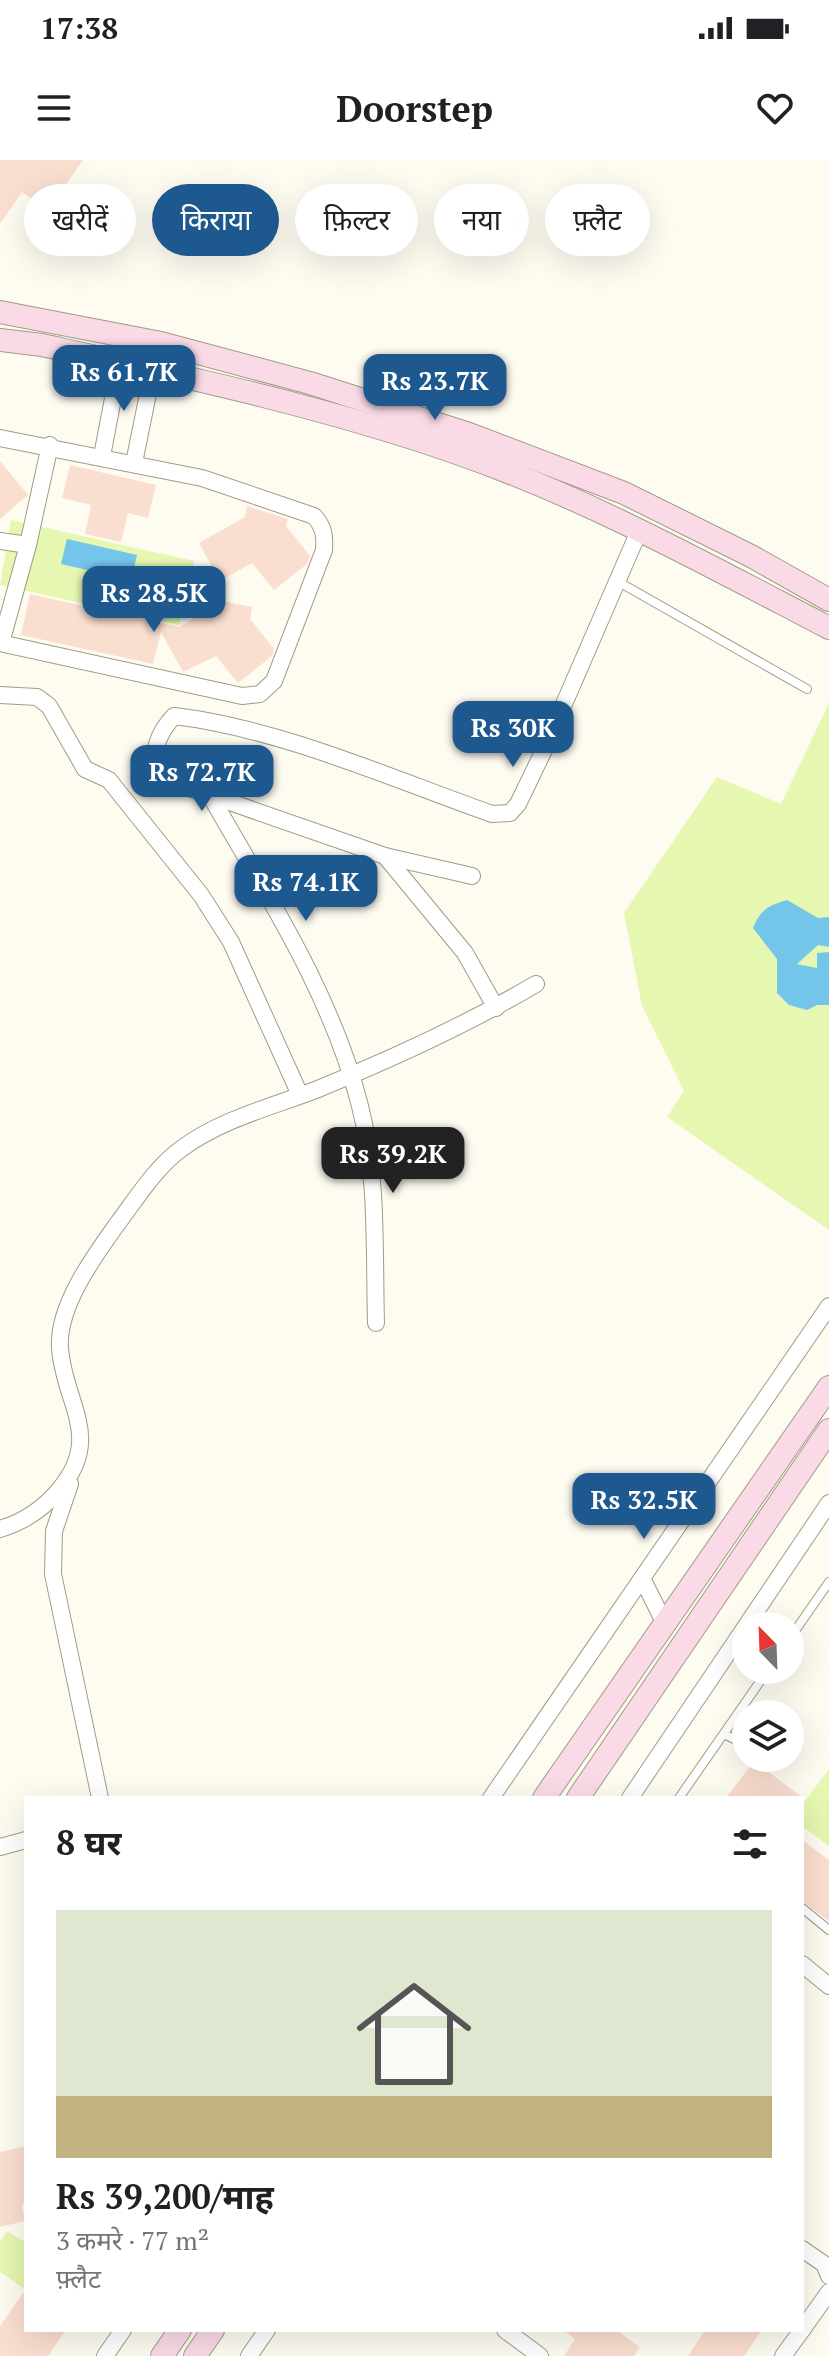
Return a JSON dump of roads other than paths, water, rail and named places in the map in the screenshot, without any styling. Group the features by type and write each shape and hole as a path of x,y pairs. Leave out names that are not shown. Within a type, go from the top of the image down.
{"street":[{"path":"0,312 161,343 310,383 469,434 624,493 751,556 829,600"},
{"path":"0,340 42,345 153,369 304,406 458,454 639,531 829,628"},
{"path":"102,456 120,362"},
{"path":"134,463 153,369"},
{"path":"0,438 50,445 202,478 314,516 323,528 324,550 274,681 260,694 242,696 1,643 28,545 50,445"},
{"path":"472,876 385,856 158,777 153,763 161,729 174,716 267,736 492,814 510,813 518,804 544,750 639,531"},
{"path":"0,541 28,545"},
{"path":"0,695 37,697 49,706 85,769 109,780 201,895 231,942 300,1095"},
{"path":"210,795 305,962 351,1075 361,1108 373,1192 376,1323"},
{"path":"385,856 465,953 496,1008"},
{"path":"100,1796 53,1574 54,1531 74,1472 82,1434 60,1348 63,1325 80,1285 117,1224 178,1151 231,1121 351,1075 496,1008 536,984"},
{"path":"492,1796 647,1587 829,1306"},
{"path":"576,1796 550,1789 829,1387"},
{"path":"581,1796 829,1430"},
{"path":"0,1529 39,1510 74,1472"},
{"path":"756,1612 829,1503"},
{"path":"647,1587 664,1622"},
{"path":"631,1796 732,1647"},
{"path":"0,1847 24,1841"},
{"path":"804,1966 829,1986"},
{"path":"804,2250 824,2264 829,2276"},
{"path":"804,2327 829,2292"},
{"path":"105,2356 122,2332"},
{"path":"162,2356 179,2332"},
{"path":"195,2356 212,2332"},
{"path":"249,2356 266,2332"},
{"path":"508,2332 540,2356"},
{"path":"783,2356 801,2332"}],"lane":[{"path":"617,581 807,689"},
{"path":"804,1618 829,1582"},
{"path":"680,1796 758,1684"},
{"path":"724,1734 732,1738"},
{"path":"804,1910 829,1930"}],"water":[{"path":"67,539 137,555 131,580 61,564"},
{"path":"787,900 818,918 829,917 829,947 818,945 797,964 817,968 817,953 829,952 829,1005 817,1005 807,1010 789,1005 777,993 777,959 753,928 766,909"}]}
